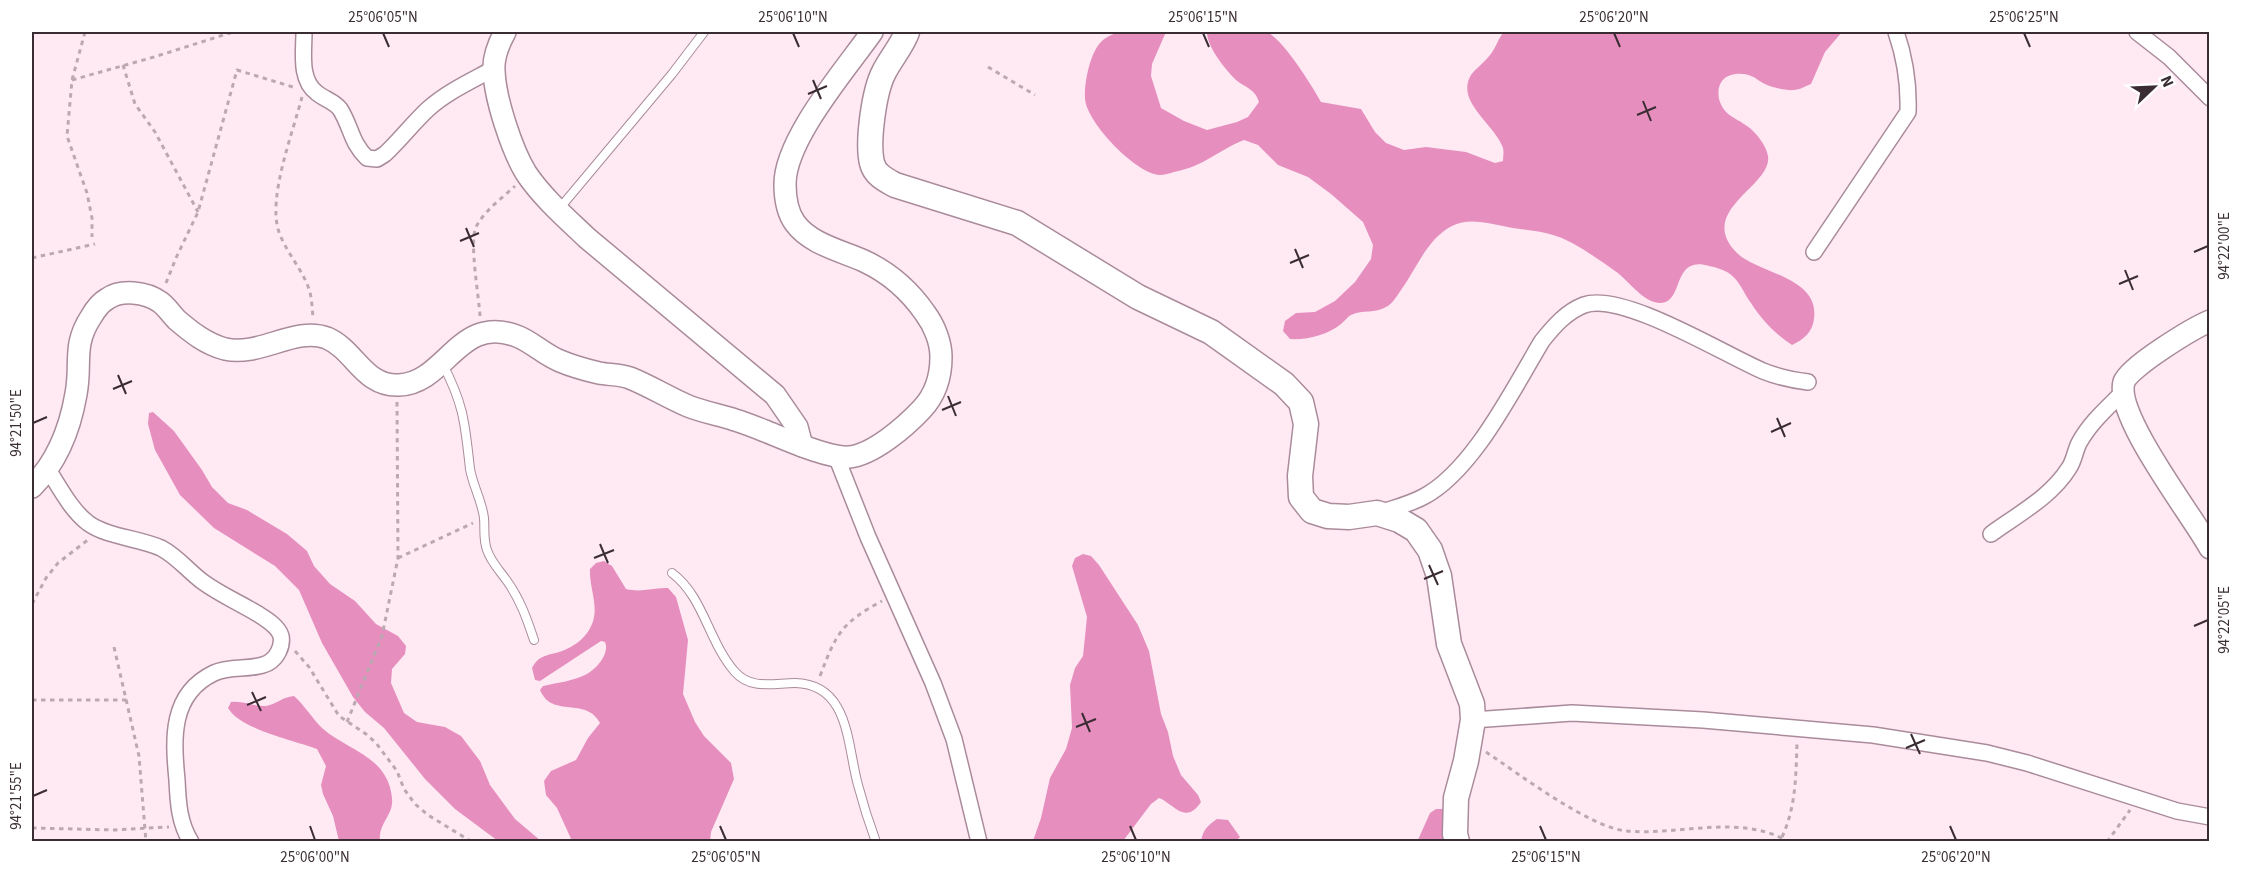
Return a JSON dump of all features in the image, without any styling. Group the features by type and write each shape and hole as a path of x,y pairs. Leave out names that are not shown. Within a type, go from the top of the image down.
{"main road":[{"path":"505,32 500,41 493,69 502,112 516,154 527,174 558,210 587,238 775,394 796,427 802,446"},
{"path":"32,487 59,450 68,428 79,373 77,353 82,331 96,309 107,298 126,292 159,301 175,318 209,344 235,351 254,349 301,336 314,335 339,345 369,376 397,385 425,376 470,337 501,331 518,336 555,360 599,373 627,376 692,408 737,420 802,446 849,458 871,451 922,408 936,390 941,371 941,347 929,318 910,292 889,275 866,262 839,252 811,237 795,223 788,207 785,181 791,156 802,131 872,32"},
{"path":"907,32 884,72 877,90 871,140 872,164 880,177 895,185 1017,223 1138,297 1211,332 1284,384 1301,402 1306,424 1299,476 1301,497 1312,511 1328,516 1349,517 1377,513 1399,520 1416,530 1430,550 1439,576 1449,644 1472,704 1471,730 1456,798 1455,834 1457,842"},
{"path":"2210,321 2194,327 2142,365 2125,379 2122,393 2148,450 2210,548"}],"street":[{"path":"304,32 306,77 309,86 339,108 351,137 359,151 367,158 377,159 385,154 440,99 493,69"},
{"path":"1814,252 1908,112 1909,86 1902,49 1896,32"},
{"path":"2137,32 2169,57 2210,98"},
{"path":"1377,513 1422,498 1447,482 1475,450 1542,341 1569,313 1586,305 1604,303 1639,312 1763,371 1785,379 1808,382"},
{"path":"1991,534 2056,485 2070,468 2079,444 2095,419 2122,393"},
{"path":"836,456 933,683 954,739 979,842"},
{"path":"47,468 79,514 89,524 144,542 172,555 186,564 200,580 273,624 280,634 279,650 268,663 230,668 215,673 200,682 180,710 174,727 179,809 182,823 191,842"},
{"path":"1471,730 1572,713 1703,720 1873,735 1987,753 2027,763 2177,811 2210,817"}],"lane":[{"path":"558,210 672,74 704,32"},
{"path":"442,361 456,388 463,410 470,469 484,518 483,537 486,550 519,601 534,640"},
{"path":"672,573 691,591 722,654 736,673 745,680 764,685 795,683 816,687 832,700 841,712 857,784 876,842"}],"path":[{"path":"85,32 72,80 67,136 87,193 92,218 92,237"},
{"path":"72,80 234,32"},
{"path":"123,65 135,104 155,132 198,212"},
{"path":"988,67 1035,95"},
{"path":"159,301 198,212 237,70 304,90 276,203 279,232 308,288 314,335"},
{"path":"482,333 474,237 476,228 482,218 527,174"},
{"path":"32,258 95,244"},
{"path":"347,722 382,636 398,558 397,385"},
{"path":"398,558 484,518"},
{"path":"32,604 46,578 58,563 103,530"},
{"path":"816,687 834,640 842,629 862,612 894,595"},
{"path":"280,634 309,667 339,716 376,743 397,771 415,804 428,815 472,842"},
{"path":"114,647 139,756 146,842"},
{"path":"32,700 127,700"},
{"path":"1782,837 1789,822 1794,799 1798,728"},
{"path":"1471,730 1568,806 1606,827 1625,831 1729,827 1761,830 1782,837 1789,842"},
{"path":"2107,842 2137,798"},
{"path":"32,828 145,830 180,826"}],"shaded area":[{"path":"1262,31 1274,36 1289,53 1321,102 1361,109 1375,132 1386,143 1404,150 1426,147 1466,152 1495,163 1503,161 1503,148 1499,139 1472,104 1467,85 1471,75 1490,55 1504,32 1842,32 1825,52 1811,84 1787,90 1739,74 1725,78 1719,90 1721,105 1730,116 1754,132 1763,143 1768,156 1766,167 1759,178 1730,211 1725,224 1726,237 1736,252 1746,259 1785,278 1807,293 1813,305 1814,319 1811,328 1804,338 1792,345 1764,321 1733,277 1717,268 1696,264 1688,268 1682,274 1671,298 1664,303 1654,302 1644,297 1620,274 1560,237 1470,221 1450,227 1434,240 1398,295 1388,306 1351,315 1336,328 1324,334 1310,338 1290,339 1283,331 1285,321 1296,313 1315,312 1335,301 1355,282 1371,259 1373,245 1363,222 1308,177 1278,165 1258,145 1244,140 1194,166 1163,175 1150,172 1126,157 1094,121 1085,99 1088,69 1097,47 1105,38 1121,32 1166,32 1152,64 1151,76 1161,108 1184,121 1207,130 1248,117 1259,102 1253,91 1236,80 1222,64 1213,51 1207,32"},
{"path":"153,412 174,431 212,487 228,503 247,510 287,534 307,551 314,566 330,584 355,601 376,624 398,636 406,646 405,654 392,669 391,683 404,713 417,722 445,727 461,736 480,761 490,785 515,819 541,841 498,841 455,809 425,779 384,728 365,712 353,697 322,643 299,590 275,566 214,528 180,495 155,450 148,424 149,413"},
{"path":"1083,554 1091,556 1099,565 1138,625 1149,651 1161,714 1173,756 1181,775 1201,802 1195,809 1184,813 1159,798 1151,804 1123,841 1033,841 1050,778 1066,749 1072,728 1070,685 1075,668 1083,656 1087,617 1072,566 1075,558"},
{"path":"604,561 612,566 626,589 668,588 676,597 688,640 683,694 704,736 731,763 734,779 711,832 710,841 572,841 557,808 546,795 544,781 551,771 576,760 588,738 600,723 594,715 586,711 552,704 545,699 540,690 543,686 575,679 589,673 604,656 605,642 601,641 540,681 535,680 532,668 540,658 565,650 577,643 590,629 595,611 590,569 596,563"},
{"path":"294,696 322,728 375,763 383,773 389,784 392,804 381,829 380,841 339,841 333,816 321,785 326,766 317,749 256,728 235,716 228,708 231,702 266,706"},
{"path":"1436,809 1443,809 1447,816 1448,841 1417,842 1430,813"},
{"path":"1217,819 1228,820 1240,837 1236,841 1201,841 1206,828"}]}
